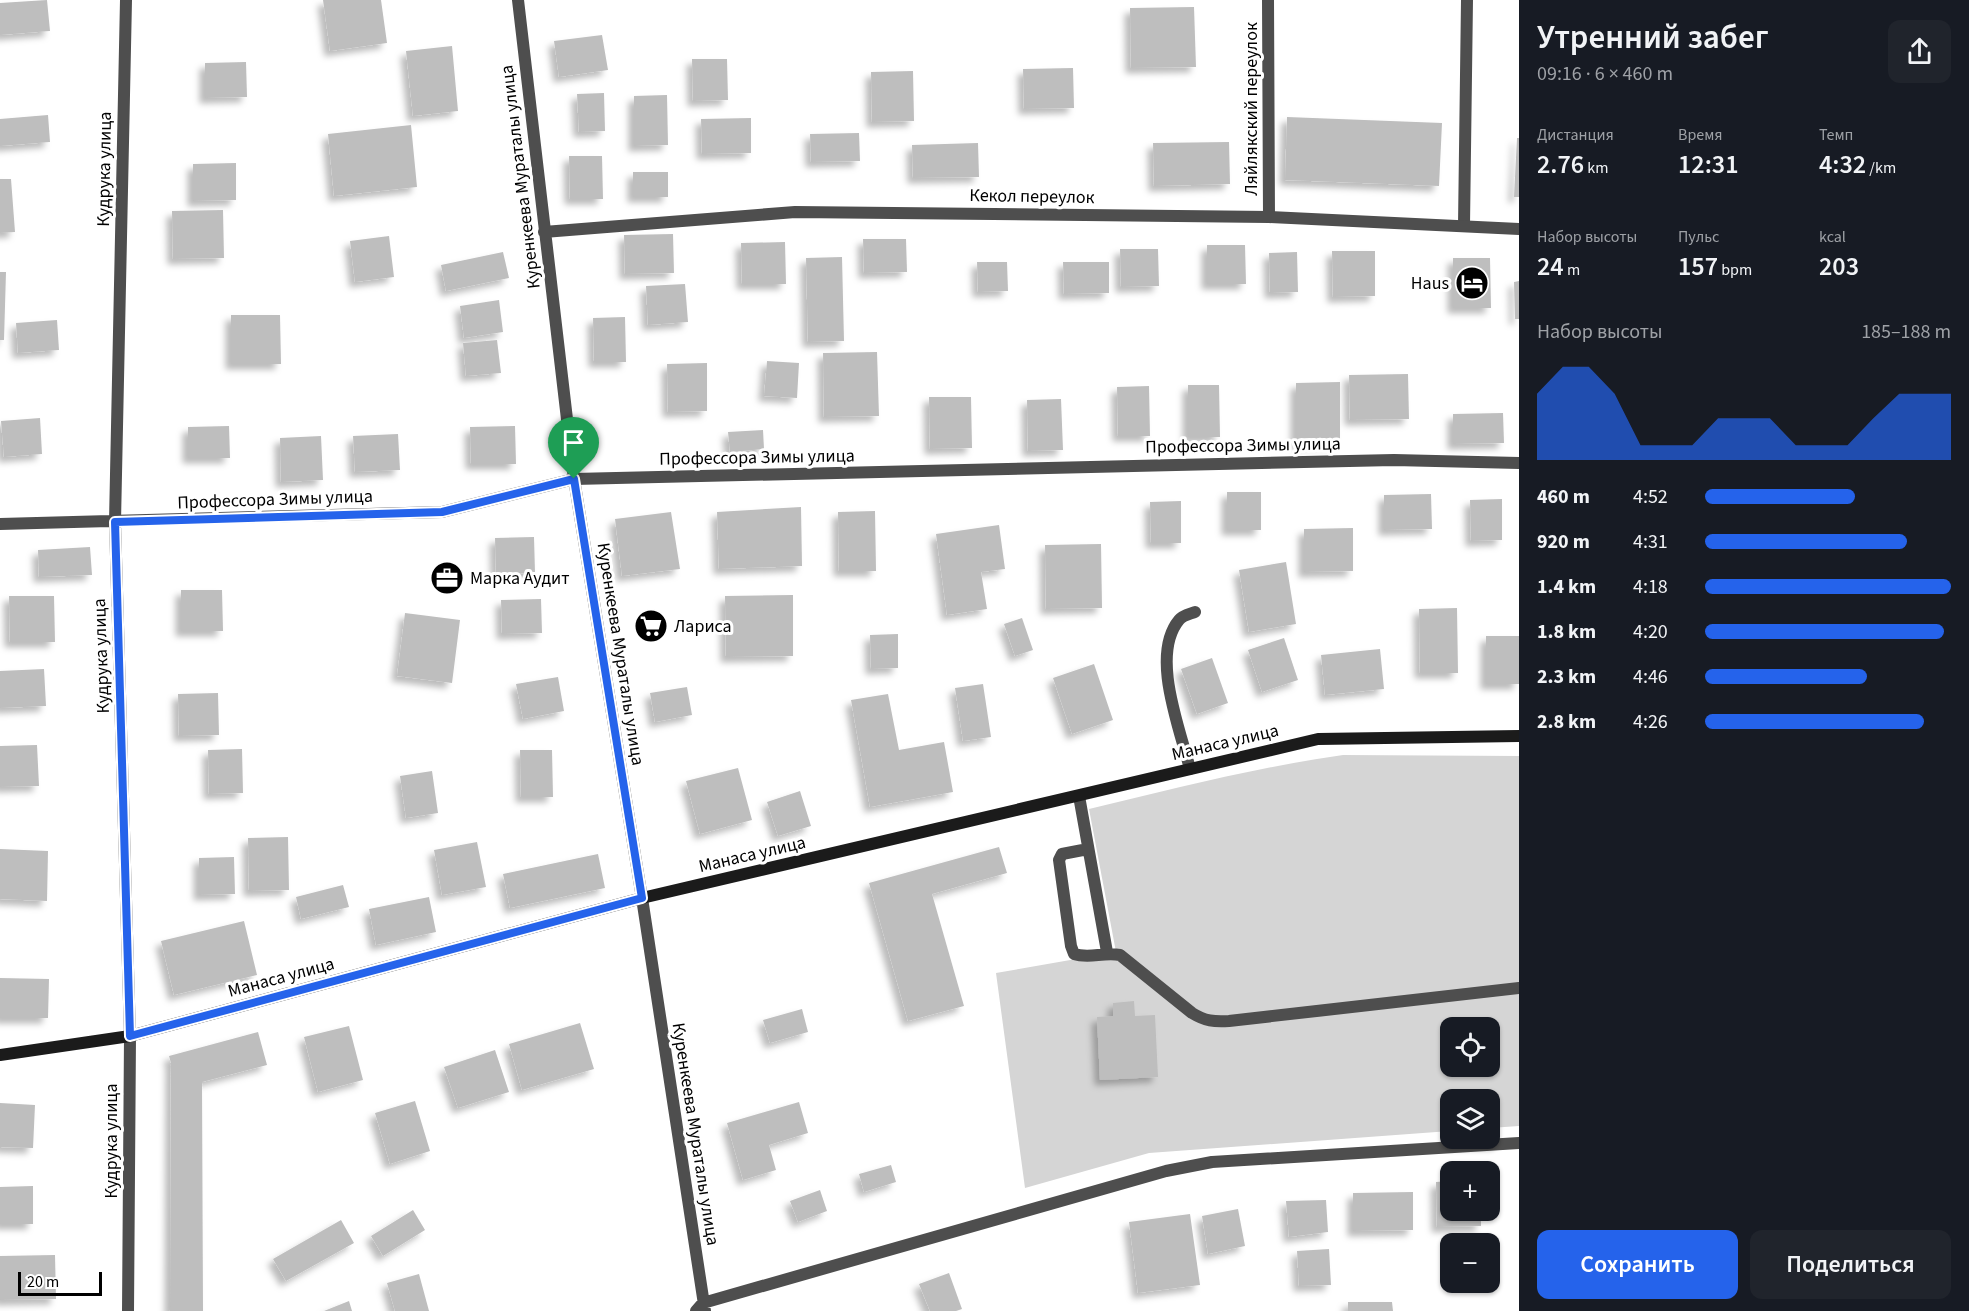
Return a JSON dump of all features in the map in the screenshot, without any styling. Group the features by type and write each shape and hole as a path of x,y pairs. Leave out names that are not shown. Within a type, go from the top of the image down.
{"street":[{"name":"Кудрука улица","path":"126,0 115,522 130,1036 128,1311"},
{"name":"Куренкеева Мураталы улица","path":"518,0 574,479 642,898 702,1308"},
{"name":"Ляйлякский переулок","path":"1268,0 1269,217"},
{"path":"1464,225 1467,0"},
{"name":"Кекол переулок","path":"544,232 795,212 1269,217 1519,229"},
{"name":"Профессора Зимы улица","path":"0,524 442,512 574,479 1382,460 1519,463"},
{"path":"1190,769 1167,678 1166,655 1168,638 1180,618 1196,612"},
{"name":"Манаса улица","path":"0,1055 130,1036 642,898 1318,739 1519,736"},
{"path":"1079,796 1107,952"},
{"path":"1088,849 1062,854 1059,860 1074,954 1083,957 1107,952 1120,955 1192,1013 1211,1022 1519,988"},
{"path":"702,1308 1166,1171 1212,1162 1519,1143"}],"shaded area":[{"path":"1343,755 1519,756 1519,1126 1500,1127 1500,1089 1440,1089 1440,1132 1149,1153 1025,1188 996,973 1116,952 1089,809 1279,766"}],"building":[{"path":"47,0 50,31 0,35 0,3"},
{"path":"323,0 381,0 387,43 330,51"},
{"path":"1194,7 1196,67 1131,68 1130,8"},
{"path":"602,35 608,70 559,77 554,41"},
{"path":"452,46 458,111 413,116 406,51"},
{"path":"692,59 727,59 728,100 693,101"},
{"path":"246,62 247,97 205,98 205,63"},
{"path":"1073,68 1074,108 1024,109 1023,69"},
{"path":"913,71 914,121 872,122 871,72"},
{"path":"604,93 605,131 579,132 577,94"},
{"path":"667,95 668,145 634,146 634,96"},
{"path":"48,115 50,142 0,146 0,119"},
{"path":"1287,117 1442,123 1439,186 1285,180"},
{"path":"751,118 751,153 702,154 701,119"},
{"path":"411,125 417,187 334,196 328,134"},
{"path":"859,133 860,161 811,162 810,134"},
{"path":"1517,138 1519,138 1519,197 1514,197"},
{"path":"1229,142 1230,184 1154,186 1153,143"},
{"path":"978,143 979,177 913,178 912,145"},
{"path":"569,156 602,156 603,199 570,199"},
{"path":"236,163 236,200 193,201 193,164"},
{"path":"633,172 668,172 668,197 633,197"},
{"path":"0,179 11,179 15,232 0,233"},
{"path":"223,210 224,258 173,259 172,211"},
{"path":"673,234 674,273 625,274 624,235"},
{"path":"389,236 394,277 355,282 350,241"},
{"path":"863,239 906,239 907,272 864,273"},
{"path":"785,242 786,284 742,284 741,243"},
{"path":"1207,245 1245,245 1246,284 1207,284"},
{"path":"1120,249 1158,249 1159,286 1121,287"},
{"path":"1332,251 1375,251 1375,296 1333,297"},
{"path":"503,252 509,278 446,291 441,265"},
{"path":"1297,252 1298,292 1270,293 1269,253"},
{"path":"842,257 844,341 808,342 806,258"},
{"name":"Haus","path":"1453,258 1490,258 1491,308 1453,308"},
{"path":"977,262 1007,262 1008,291 978,292"},
{"path":"1063,262 1109,262 1109,293 1064,294"},
{"path":"0,272 6,272 4,340 0,340"},
{"path":"1519,281 1519,319 1515,319 1514,282"},
{"path":"685,284 688,322 648,325 646,286"},
{"path":"499,300 503,332 464,338 460,306"},
{"path":"231,315 280,315 281,364 231,364"},
{"path":"625,317 626,362 594,362 593,318"},
{"path":"57,320 59,350 18,353 16,323"},
{"path":"497,340 501,373 466,376 463,343"},
{"path":"877,352 879,416 824,417 823,353"},
{"path":"767,361 799,363 797,398 764,396"},
{"path":"707,363 707,411 668,412 667,364"},
{"path":"1408,374 1409,419 1350,420 1349,375"},
{"path":"1340,382 1340,443 1296,444 1296,383"},
{"path":"1188,385 1219,385 1220,437 1188,437"},
{"path":"1149,386 1150,436 1118,436 1117,387"},
{"path":"929,397 971,397 972,448 930,449"},
{"path":"1061,399 1063,450 1028,451 1027,400"},
{"path":"1503,413 1504,443 1453,444 1453,414"},
{"path":"40,418 42,454 4,457 1,421"},
{"path":"229,426 230,458 188,458 188,427"},
{"path":"515,426 516,464 471,464 470,427"},
{"path":"763,430 764,449 730,452 728,432"},
{"path":"398,434 400,470 355,472 353,436"},
{"path":"321,436 323,480 281,482 280,438"},
{"path":"1227,492 1261,492 1261,530 1227,530"},
{"path":"1431,494 1432,529 1384,530 1384,495"},
{"path":"1502,499 1502,540 1471,541 1470,500"},
{"path":"1181,501 1181,543 1151,543 1150,502"},
{"path":"801,507 802,566 719,569 717,512"},
{"path":"875,511 876,571 839,571 838,512"},
{"path":"671,512 680,569 622,576 615,519"},
{"path":"999,525 1005,569 981,572 987,609 947,615 936,534"},
{"path":"1353,528 1353,571 1304,572 1304,529"},
{"path":"534,537 535,573 496,574 495,538"},
{"path":"1101,544 1102,608 1046,609 1045,545"},
{"path":"90,547 92,575 39,577 38,550"},
{"path":"1286,562 1296,624 1249,632 1239,570"},
{"path":"181,590 222,590 223,631 181,631"},
{"path":"793,595 793,656 726,657 725,596"},
{"path":"9,596 54,596 55,642 10,642"},
{"path":"541,599 542,633 502,634 501,600"},
{"path":"1457,608 1458,673 1420,673 1419,609"},
{"path":"405,613 460,620 452,683 397,676"},
{"path":"1022,618 1033,650 1015,656 1004,624"},
{"path":"898,634 898,668 871,669 870,635"},
{"path":"1486,636 1519,636 1519,684 1486,684"},
{"path":"1284,638 1298,680 1262,692 1248,650"},
{"path":"1380,649 1384,689 1325,695 1321,655"},
{"path":"1212,658 1228,703 1197,714 1181,669"},
{"path":"1094,664 1113,720 1072,734 1053,678"},
{"path":"44,669 46,706 0,708 0,671"},
{"path":"558,677 564,711 523,719 516,684"},
{"path":"983,684 991,737 963,741 955,688"},
{"path":"687,687 692,715 655,722 650,693"},
{"path":"218,693 219,735 179,736 178,694"},
{"path":"888,694 899,750 944,742 953,792 870,807 851,700"},
{"path":"37,745 39,786 0,787 0,746"},
{"path":"242,749 243,793 209,794 208,750"},
{"path":"520,750 552,750 553,797 521,797"},
{"path":"738,768 752,820 700,834 686,781"},
{"path":"432,771 438,813 406,818 400,776"},
{"path":"800,791 811,826 778,836 767,802"},
{"path":"288,837 289,890 249,891 248,838"},
{"path":"477,842 486,887 442,895 434,850"},
{"path":"999,847 1007,873 932,894 964,1006 908,1021 869,883"},
{"path":"0,849 48,851 47,901 0,899"},
{"path":"598,854 605,888 510,908 503,874"},
{"path":"234,857 235,894 199,895 199,858"},
{"path":"343,885 349,907 301,919 296,897"},
{"path":"429,897 436,932 376,945 369,909"},
{"path":"244,921 257,975 174,995 161,941"},
{"path":"0,978 49,979 48,1018 0,1018"},
{"path":"1134,1001 1135,1016 1155,1015 1158,1077 1100,1080 1097,1017 1113,1016 1113,1003"},
{"path":"802,1009 808,1032 770,1043 763,1020"},
{"path":"580,1023 594,1069 522,1090 509,1044"},
{"path":"349,1026 363,1080 318,1092 304,1037"},
{"path":"258,1032 267,1065 202,1082 203,1311 170,1311 171,1063 169,1056"},
{"path":"495,1050 509,1092 458,1108 444,1067"},
{"path":"415,1101 430,1151 390,1164 375,1113"},
{"path":"799,1102 808,1133 769,1145 776,1170 743,1180 727,1123"},
{"path":"0,1103 35,1105 33,1148 0,1147"},
{"path":"891,1165 896,1182 864,1192 859,1174"},
{"path":"1436,1182 1440,1182 1440,1221 1481,1221 1481,1226 1437,1227"},
{"path":"33,1186 33,1224 0,1224 0,1187"},
{"path":"820,1190 827,1211 798,1222 790,1201"},
{"path":"1413,1192 1413,1230 1353,1231 1353,1193"},
{"path":"1326,1200 1328,1232 1289,1237 1286,1201"},
{"path":"1238,1209 1245,1246 1208,1254 1202,1216"},
{"path":"413,1210 425,1230 383,1256 371,1236"},
{"path":"1190,1214 1200,1285 1138,1293 1129,1222"},
{"path":"341,1220 354,1243 286,1281 273,1259"},
{"path":"1329,1249 1331,1285 1299,1286 1297,1251"},
{"path":"55,1255 56,1299 0,1300 0,1256"},
{"path":"949,1273 962,1309 930,1311 919,1284"},
{"path":"419,1274 429,1311 395,1311 387,1283"},
{"path":"349,1301 352,1311 324,1311"},
{"path":"1348,1302 1392,1302 1393,1311 1348,1311"}],"place":[{"name":"Haus","path":"1472,283"},
{"name":"Марка Аудит","path":"447,578"},
{"name":"Лариса","path":"651,626"}],"route":[{"path":"574,479 642,898 130,1036 115,522 442,512 574,479"}]}
